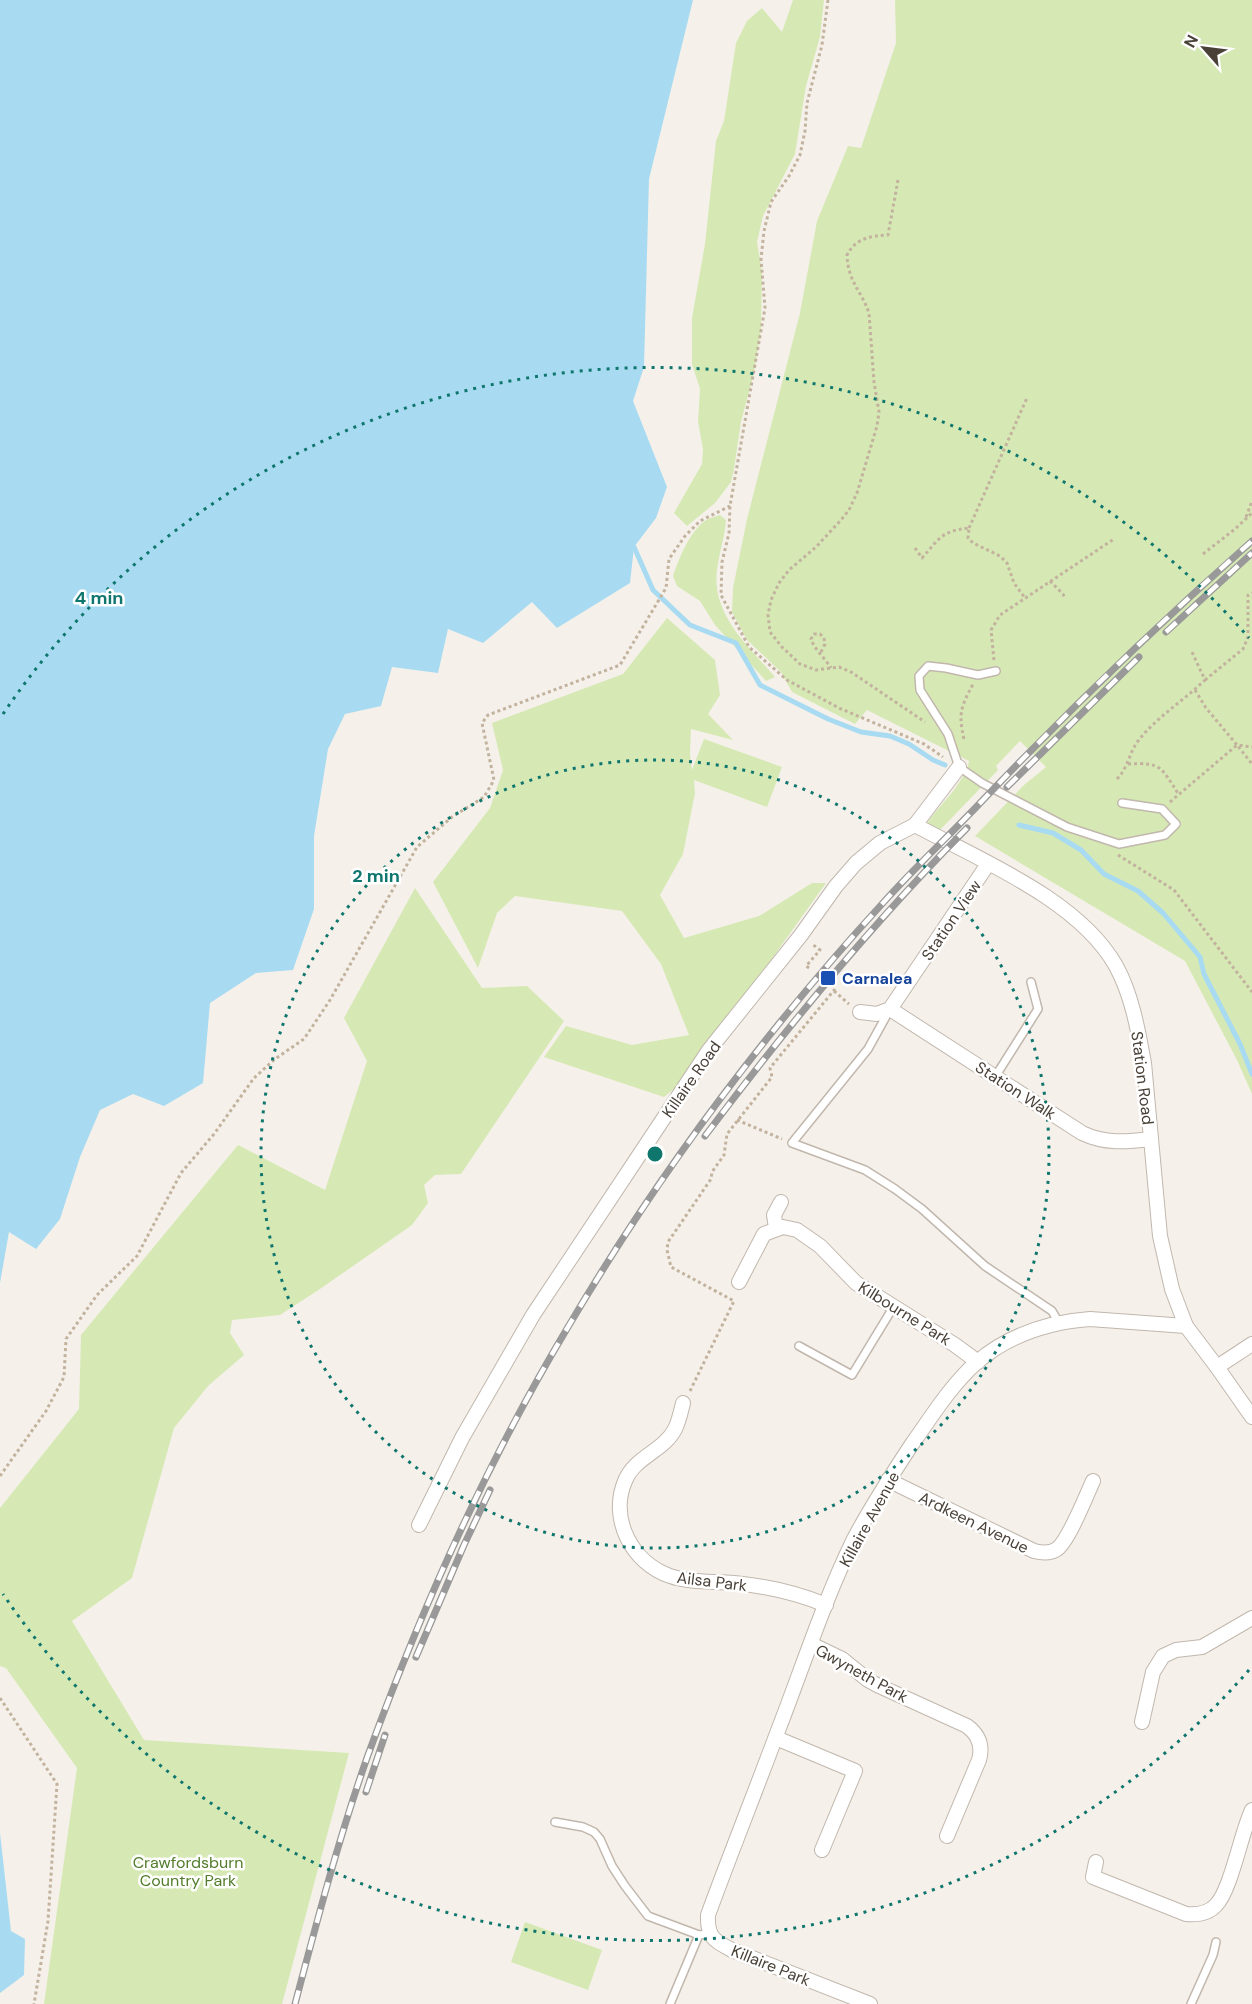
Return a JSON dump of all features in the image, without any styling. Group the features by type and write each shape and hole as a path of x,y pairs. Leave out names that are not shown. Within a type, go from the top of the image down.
{"street":[{"name":"Killaire Road","path":"419,1525 462,1438 533,1316 709,1050 801,936 836,886 856,863 880,843 915,825 959,767"},
{"name":"Station Road","path":"915,825 1030,887 1068,912 1095,936 1116,966 1129,996 1139,1037 1160,1236 1172,1289 1186,1326 1252,1418"},
{"name":"Station View","path":"890,1009 988,864"},
{"path":"860,1012 877,1014 890,1009"},
{"name":"Station Walk","path":"890,1009 1090,1137 1113,1142 1151,1139"},
{"path":"739,1282 764,1234 776,1228 774,1215 781,1202"},
{"name":"Kilbourne Park","path":"776,1228 790,1228 803,1234 820,1246 856,1283 978,1362"},
{"name":"Killaire Avenue","path":"704,1935 708,1915 826,1605 853,1542 888,1480 952,1388 978,1362 1008,1341 1041,1327 1090,1319 1186,1326"},
{"path":"1217,1367 1252,1344"},
{"name":"Ailsa Park","path":"683,1403 675,1429 659,1446 636,1463 624,1482 620,1500 621,1518 628,1542 635,1552 652,1568 673,1577 788,1591 826,1605"},
{"name":"Ardkeen Avenue","path":"888,1480 1034,1551 1045,1553 1056,1550 1064,1542 1093,1481"},
{"path":"1142,1722 1153,1672 1163,1656 1176,1650 1203,1647 1252,1618"},
{"name":"Gwyneth Park","path":"811,1644 842,1659 877,1685 967,1726 976,1735 981,1747 979,1760 947,1836"},
{"path":"776,1738 855,1771 822,1850"},
{"path":"1096,1862 1093,1877 1186,1914 1203,1914 1216,1906 1224,1893 1252,1809"},
{"name":"Killaire Park","path":"704,1935 732,1950 861,2003"}],"lane":[{"path":"996,671 978,675 928,666 919,676 920,690 948,734 959,767 1009,798 1066,827 1119,844 1165,835 1176,824 1162,809 1122,803"},
{"path":"995,1077 1038,1009 1031,982"},
{"path":"890,1009 868,1049 792,1143 865,1170 895,1188 922,1209 985,1266 1052,1311 1059,1323"},
{"path":"799,1346 852,1375 894,1306"},
{"path":"555,1822 584,1827 594,1832 600,1839 612,1866 648,1916 704,1935 670,2004"},
{"path":"1191,2004 1213,1955 1216,1942"}],"path":[{"path":"828,0 822,45 807,103 800,155 771,202 764,231 761,259 765,308 730,506 729,533 722,562 721,595 749,647 787,680 839,708 924,744 959,767"},
{"path":"898,180 888,235 871,236 858,240 847,255 850,277 865,302 868,313 879,412 868,460 849,510 816,547 789,570 779,583 771,600 768,615 770,632 800,664 816,670 839,667 850,672 922,720 948,734"},
{"path":"1025,598 1014,583 1007,563 1000,556 973,543 968,538 969,528 1027,398"},
{"path":"1246,519 1252,501"},
{"path":"0,1476 46,1412 64,1377 66,1339 97,1295 136,1256 181,1173 214,1134 254,1078 275,1059 304,1039 330,1000 417,847 452,817 484,797 494,780 482,723 488,716 620,665 666,588 669,559 685,536 700,521 730,506"},
{"path":"1203,554 1252,513"},
{"path":"915,548 922,558 942,534 969,528"},
{"path":"996,671 991,630 1000,615 1114,539"},
{"path":"1050,581 1065,599"},
{"path":"1117,779 1128,764 1136,743 1176,704 1243,650 1248,637 1248,595 1252,593"},
{"path":"821,652 825,644 824,638 820,634 813,634 811,639 813,645 821,652 831,668"},
{"path":"1191,650 1205,680"},
{"path":"964,742 960,708 978,675"},
{"path":"1195,690 1206,708 1252,764"},
{"path":"1162,809 1237,745 1252,747"},
{"path":"1128,764 1154,764 1179,795"},
{"path":"1106,840 1113,852 1174,890 1252,992"},
{"path":"809,968 806,966 820,950"},
{"path":"683,1403 734,1301 671,1267 666,1251 668,1242 711,1179 712,1172 724,1155 727,1134 772,1077 770,1068 782,1052 834,990 860,1012"},
{"path":"736,1120 792,1143"},
{"path":"0,1698 57,1784 48,1921 34,2004"}],"green space":[{"path":"793,0 824,0 820,37 806,86 795,154 763,216 757,242 762,271 761,330 754,373 741,422 731,482 715,503 687,526 674,513 702,464 703,449 698,422 700,389 692,364 692,318 705,244 716,141 724,121 736,43 747,21 762,8 782,32"},
{"path":"895,0 1252,0 1252,1094 1237,1060 1185,961 975,836 1024,785 1046,767 1020,741 996,766 998,770 939,831 927,823 958,785 969,761 867,710 855,724 792,692 781,672 747,640 732,612 733,588 747,519 800,313 817,221 848,146 861,148 896,43"},
{"path":"720,515 726,520 717,570 720,601 734,629 775,677 766,681 715,625 700,601 677,586 673,576 682,553 695,531 706,520"},
{"path":"667,618 715,660 720,695 708,714 733,740 691,729 692,770 704,739 782,767 767,807 694,780 695,793 683,854 660,895 684,938 759,916 812,883 826,883 686,1079 664,1097 544,1057 566,1026 632,1045 689,1035 661,964 622,911 515,896 497,913 478,968 433,882 490,808 503,770 492,723 623,674"},
{"name":"Crawfordsburn Country Park","path":"415,888 482,988 527,986 564,1021 461,1174 435,1175 424,1185 428,1203 412,1225 280,1315 232,1320 230,1333 244,1355 208,1386 174,1428 132,1578 72,1621 144,1740 349,1753 282,2004 44,2004 77,1768 6,1668 0,1666 0,1508 79,1409 81,1335 238,1145 325,1190 367,1061 344,1018"},
{"path":"525,1922 602,1950 588,1990 511,1962"}],"water":[{"path":"0,0 693,0 649,179 644,367 633,401 667,487 656,518 634,547 630,583 557,628 532,602 483,643 448,629 438,673 392,667 381,706 345,714 328,749 314,836 314,909 293,970 256,973 210,1003 203,1083 164,1106 133,1094 100,1110 80,1157 60,1219 36,1249 9,1232 0,1283"},
{"path":"0,1833 11,1931 25,1939 24,1975 0,1993"}],"waterway":[{"path":"634,547 653,590 690,625 736,643 760,685 828,719 861,732 890,736 909,744 945,765"},
{"path":"1019,825 1053,833 1081,850 1104,874 1138,891 1163,913 1200,957 1204,974 1240,1044 1252,1074"}],"railway":[{"path":"295,2004 357,1786 434,1590 483,1483 538,1378 638,1215 714,1107 754,1055 838,953 894,891 1080,701 1252,541"},
{"path":"1166,632 1252,553"},
{"path":"1007,787 1139,657"},
{"path":"705,1136 767,1056 864,939 967,828"},
{"path":"416,1657 490,1490"},
{"path":"366,1792 385,1735"}],"place":[{"name":"Carnalea","path":"828,978"}]}
